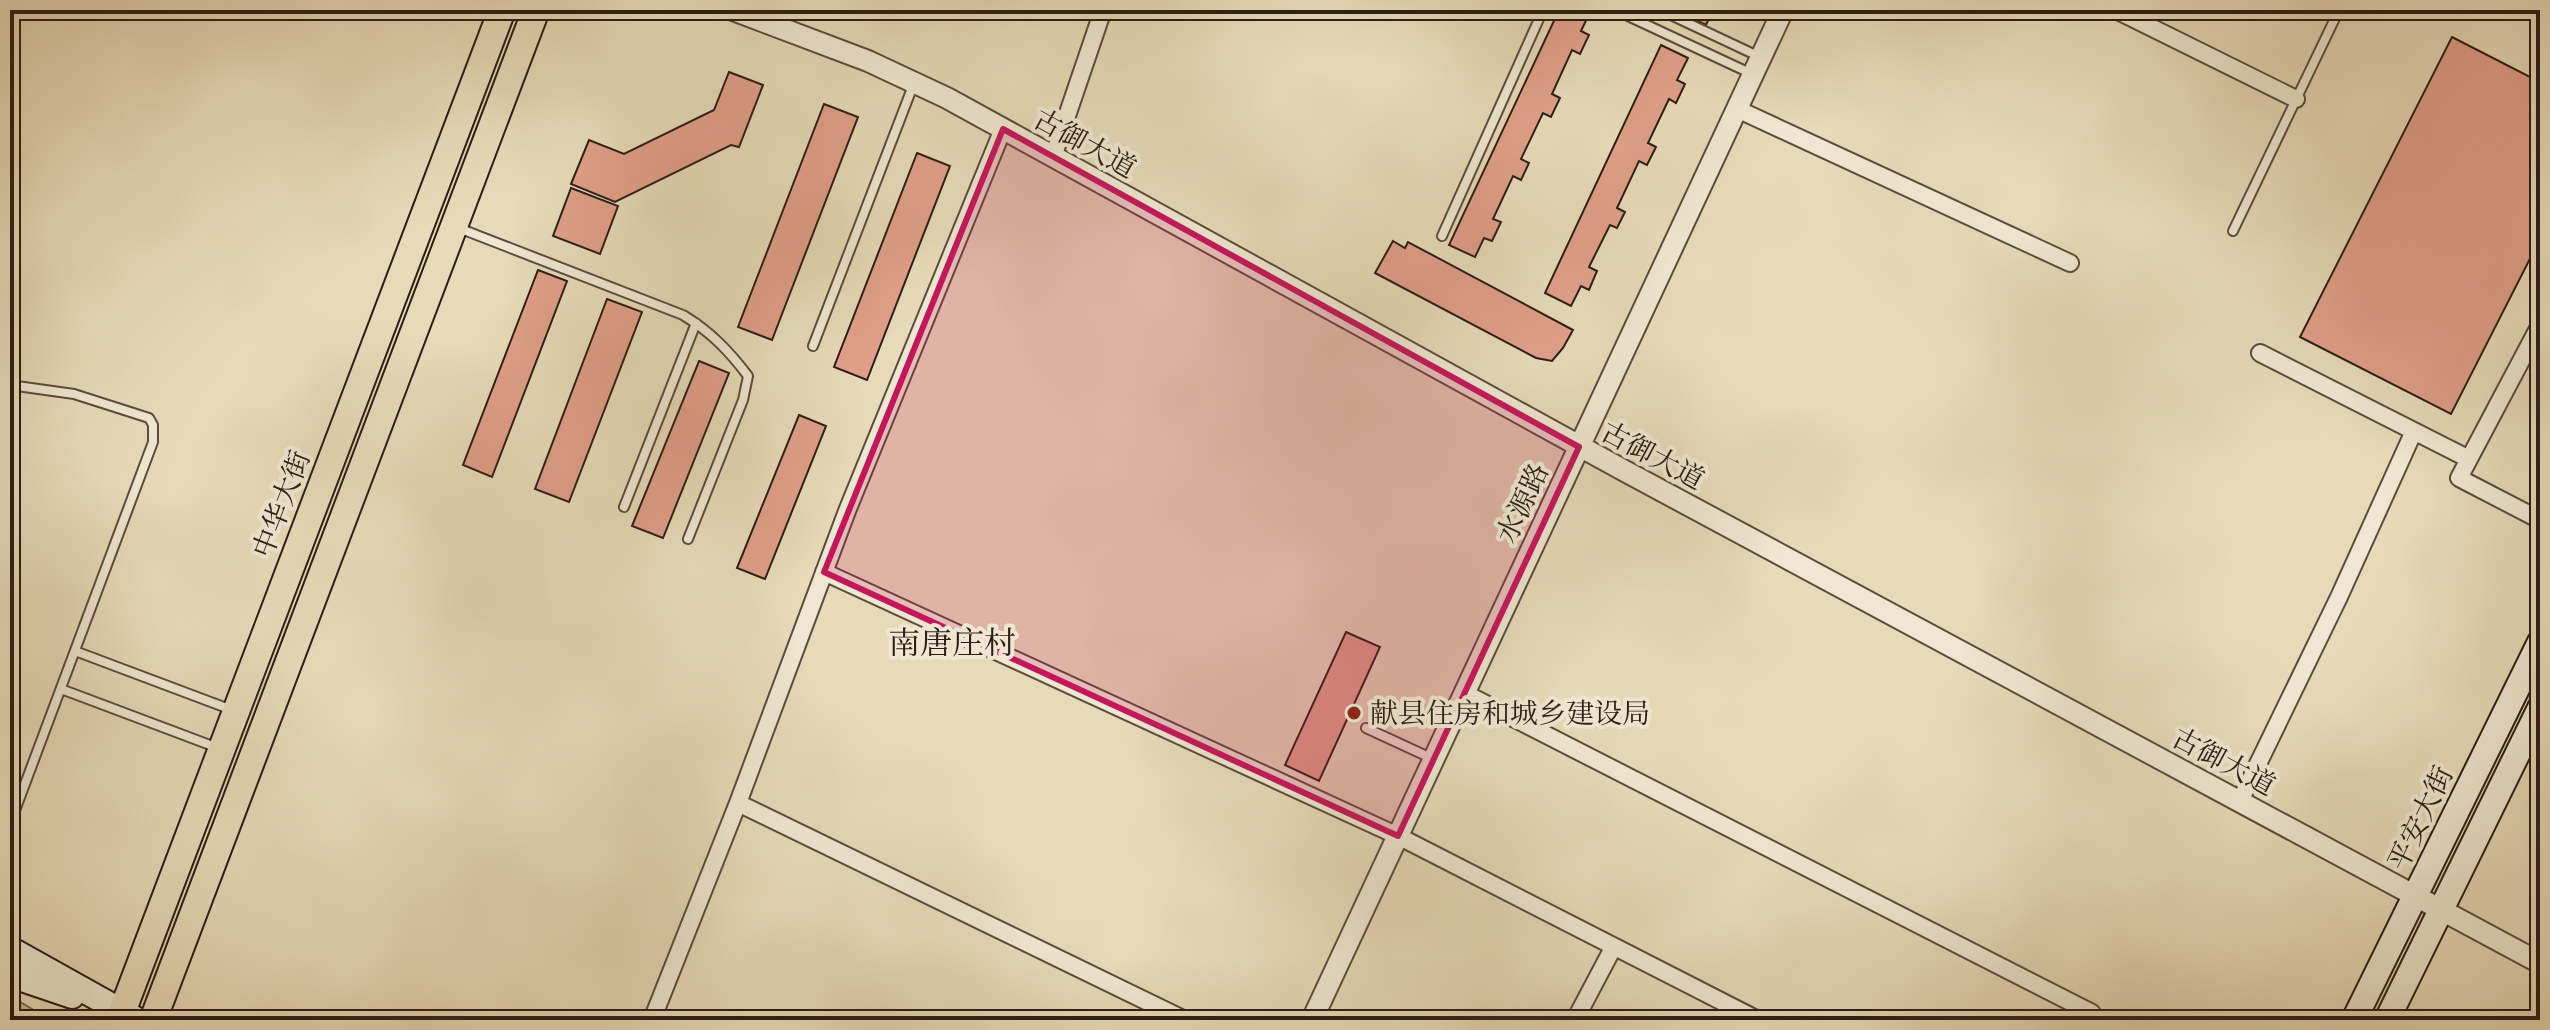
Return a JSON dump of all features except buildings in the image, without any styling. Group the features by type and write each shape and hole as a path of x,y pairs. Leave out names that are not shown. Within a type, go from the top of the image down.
{"main road":[{"name":"中华大街","path":"126,1018 222,750 502,10"},
{"path":"153,1020 536,10"},
{"name":"平安大街","path":"2354,1020 2540,642"},
{"name":"平安大街","path":"2387,1020 2540,708"},
{"path":"10,949 126,1018"},
{"path":"10,975 126,1018"}],"street":[{"name":"古御大道","path":"733,10 868,61 914,82 1579,447 2540,963"},
{"path":"1053,157 1103,10"},
{"name":"水源路","path":"1312,1020 1783,10"},
{"path":"2116,10 2296,99"},
{"path":"1737,109 2070,263"},
{"path":"652,1020 738,803 824,572 1003,129"},
{"path":"2540,325 2459,478 2540,520"},
{"path":"2260,353 2469,459"},
{"path":"2240,801 2339,597 2414,431"},
{"path":"824,572 1398,836 1758,1020"},
{"path":"1464,693 2092,1013"},
{"path":"738,803 1185,1020"},
{"path":"1575,1020 1613,948"}],"lane":[{"path":"1442,236 1543,10"},
{"path":"1615,10 1757,66"},
{"path":"1660,10 1757,66"},
{"path":"2233,231 2339,10"},
{"path":"813,346 914,82"},
{"path":"455,227 683,315 724,345 748,376 743,400 688,539"},
{"path":"624,507 696,323"},
{"path":"10,385 74,394 149,418 153,425 153,442 10,824"},
{"path":"75,651 237,712"},
{"path":"61,689 222,750"},
{"path":"1366,728 1433,759"}],"highlighted area":[{"path":"1003,129 1579,447 1398,836 824,572"}],"green space":[{"path":"10,996 32,1009 43,1020 10,1020"}],"place":[{"name":"献县住房和城乡建设局","path":"1354,713"}],"district":[{"name":"南唐庄村","path":"952,643"}]}
